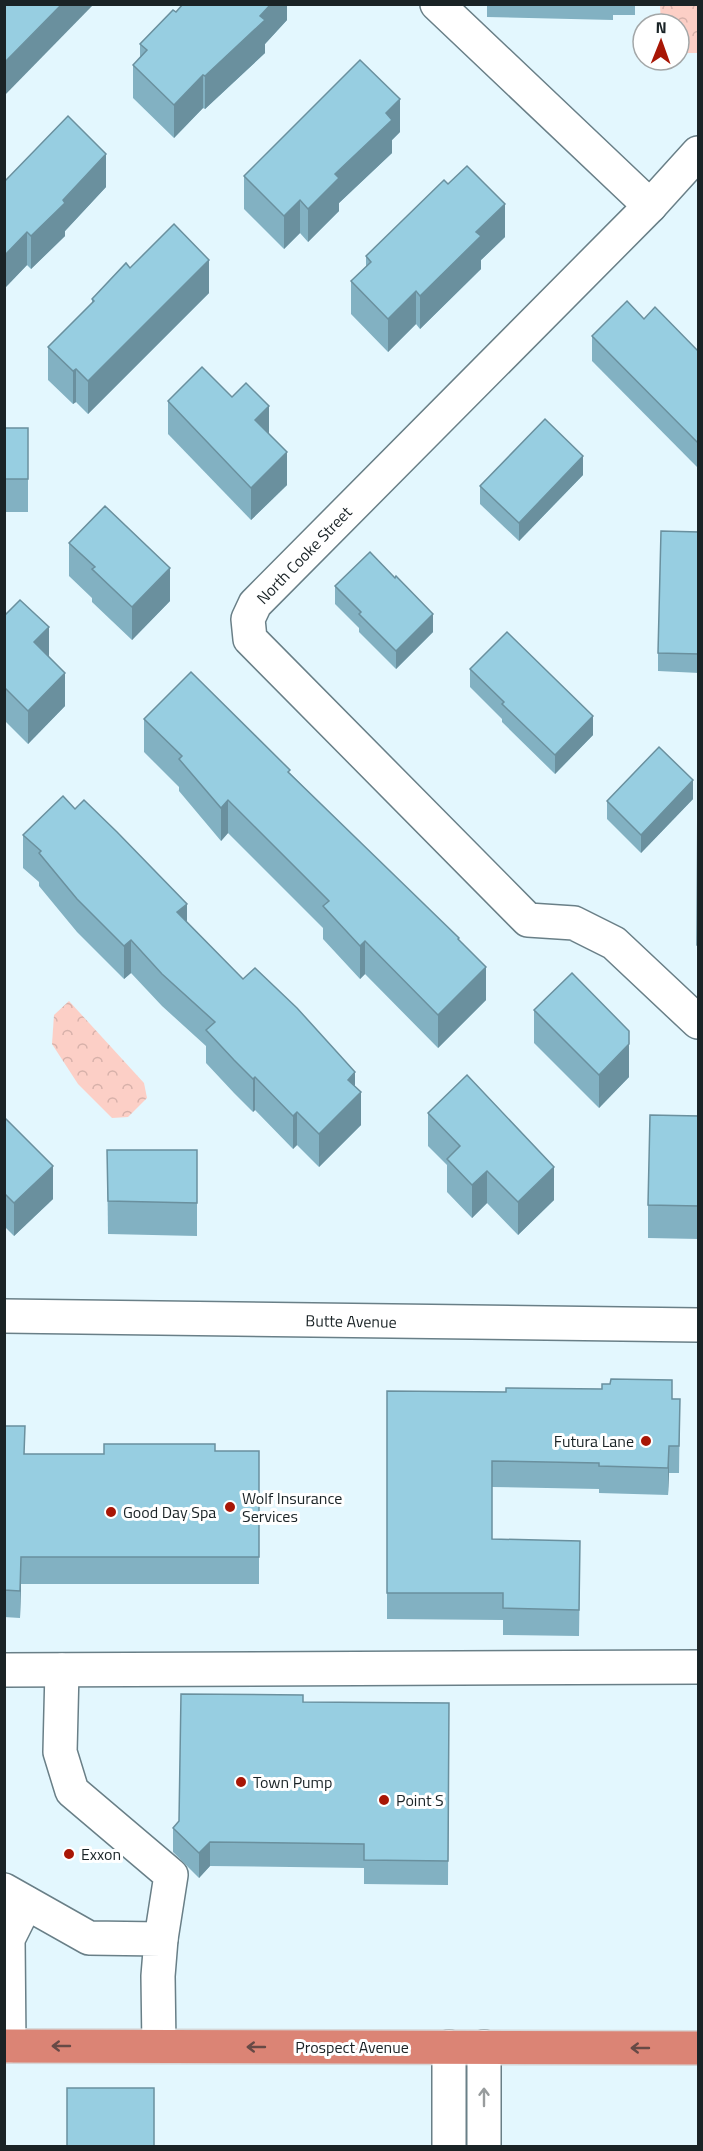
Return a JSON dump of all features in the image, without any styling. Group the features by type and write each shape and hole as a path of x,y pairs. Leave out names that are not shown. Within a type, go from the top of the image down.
{"highway":[{"name":"Prospect Avenue","path":"7,2046 699,2048"}],"street":[{"path":"437,4 650,206"},
{"name":"North Cooke Street","path":"699,153 650,206 255,604 248,619 250,639 528,920 574,922 614,943 699,1022"},
{"name":"Butte Avenue","path":"4,1316 699,1325"},
{"path":"4,1670 699,1667"},
{"path":"62,1670 60,1752 72,1791 171,1875 158,1976 159,2046"},
{"path":"7,2046 8,1939 15,1897 89,1938 161,1939"},
{"path":"449,2047 449,2146"},
{"path":"484,2047 484,2146"}],"green space":[{"path":"660,5 698,5 698,53 691,53 691,12 660,12"},
{"path":"69,1001 144,1083 147,1098 128,1117 112,1118 78,1084 52,1044 54,1015"}],"building":[{"path":"4,4 62,4 4,63"},
{"path":"183,4 271,4 260,16 265,20 205,76 203,75 174,105 133,65 147,50 140,44 173,10 176,12"},
{"path":"360,60 400,99 386,113 392,120 335,174 339,178 308,209 300,200 284,216 244,176"},
{"path":"68,116 106,154 63,200 65,203 31,236 27,232 4,256 4,182"},
{"path":"467,166 505,204 476,232 481,236 420,296 416,291 388,319 351,281 371,262 366,256 444,180 448,184"},
{"path":"174,224 209,260 88,381 76,369 73,371 48,347 94,301 92,299 126,263 130,268"},
{"path":"627,301 644,319 655,307 699,352 699,444 592,336"},
{"path":"202,367 232,397 246,383 269,406 255,420 287,452 251,488 168,401"},
{"path":"545,419 583,456 519,523 480,486"},
{"path":"4,428 28,428 28,479 4,479"},
{"path":"105,506 170,568 132,607 92,569 95,567 69,543"},
{"path":"661,531 699,532 699,654 658,653"},
{"path":"370,552 433,614 396,651 335,586"},
{"path":"20,600 49,627 34,642 65,673 28,711 4,687 4,613 6,614"},
{"path":"507,632 593,716 555,755 502,704 504,702 470,669"},
{"path":"191,672 290,770 288,772 486,967 438,1015 365,941 360,946 323,906 329,901 228,800 221,808 179,759 182,756 144,719"},
{"path":"659,747 693,780 641,835 607,801"},
{"path":"698,779 699,945 697,945"},
{"path":"63,796 75,809 84,800 187,904 177,912 243,979 255,968 297,1008 355,1072 348,1080 361,1092 319,1134 297,1112 293,1116 255,1077 253,1079 234,1060 206,1030 215,1022 162,974 131,940 124,946 77,899 39,853 41,851 23,835"},
{"path":"572,973 629,1031 629,1044 599,1075 534,1010"},
{"path":"467,1075 554,1167 518,1202 487,1171 472,1185 447,1159 460,1146 428,1113"},
{"path":"650,1115 699,1116 699,1206 648,1205"},
{"path":"4,1117 53,1166 14,1203 4,1193"},
{"path":"107,1150 197,1150 197,1203 108,1201"},
{"path":"611,1379 672,1380 672,1399 680,1399 679,1446 669,1446 668,1468 599,1466 599,1463 492,1461 492,1539 580,1541 579,1610 503,1608 503,1593 387,1593 387,1391 506,1392 506,1388 602,1389 602,1384 610,1384"},
{"path":"4,1426 25,1426 24,1454 104,1454 104,1444 215,1444 215,1451 259,1451 259,1557 21,1557 20,1591 4,1590"},
{"path":"181,1694 303,1695 303,1702 449,1703 448,1861 364,1860 364,1844 210,1842 199,1853 173,1828 179,1821"},
{"path":"67,2088 154,2088 154,2146 67,2146"}],"place":[{"name":"Futura Lane","path":"646,1441"},
{"name":"Wolf Insurance Services","path":"230,1507"},
{"name":"Good Day Spa","path":"111,1512"},
{"name":"Town Pump","path":"241,1782"},
{"name":"Point S","path":"384,1800"},
{"name":"Exxon","path":"69,1854"}]}
